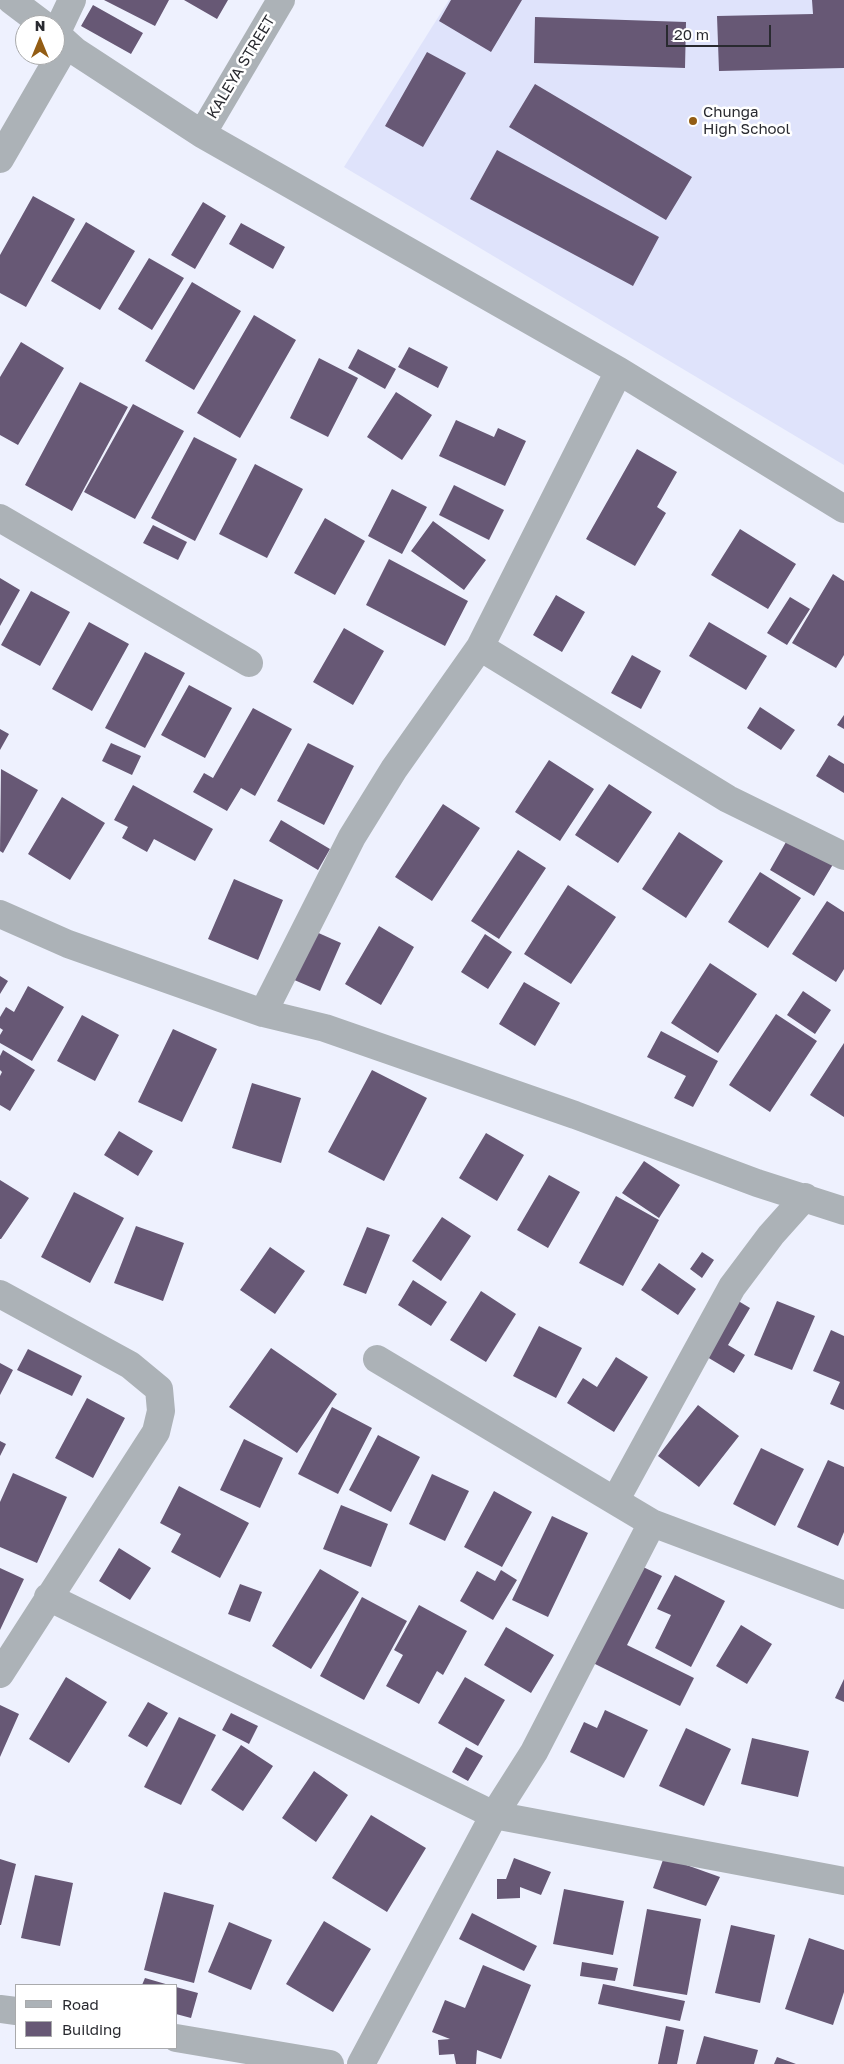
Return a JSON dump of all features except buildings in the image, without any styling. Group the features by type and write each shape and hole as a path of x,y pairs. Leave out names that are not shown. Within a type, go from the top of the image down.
{"street":[{"path":"11,0 30,15"},
{"path":"64,15 72,0"},
{"name":"KALEYA STREET","path":"202,134 280,0"},
{"path":"65,41 202,134 619,370 844,509"},
{"path":"0,159 41,65"},
{"path":"263,1013 352,836 394,769 480,647 619,370"},
{"path":"0,518 249,663"},
{"path":"480,647 728,799 844,856"},
{"path":"0,914 68,944 263,1013 324,1028 575,1115 757,1182 844,1211"},
{"path":"615,1501 732,1287 771,1235 805,1197"},
{"path":"0,1294 130,1365 159,1390 161,1412 156,1432 0,1674"},
{"path":"377,1359 652,1523 844,1595"},
{"path":"361,2064 494,1815 534,1752 652,1523"},
{"path":"48,1597 494,1815 844,1881"},
{"path":"0,2009 15,2012"},
{"path":"178,2038 330,2064"}],"shaded area":[{"path":"449,0 844,0 844,465 344,167"}],"place":[{"name":"Chunga High School","path":"693,121"}]}
